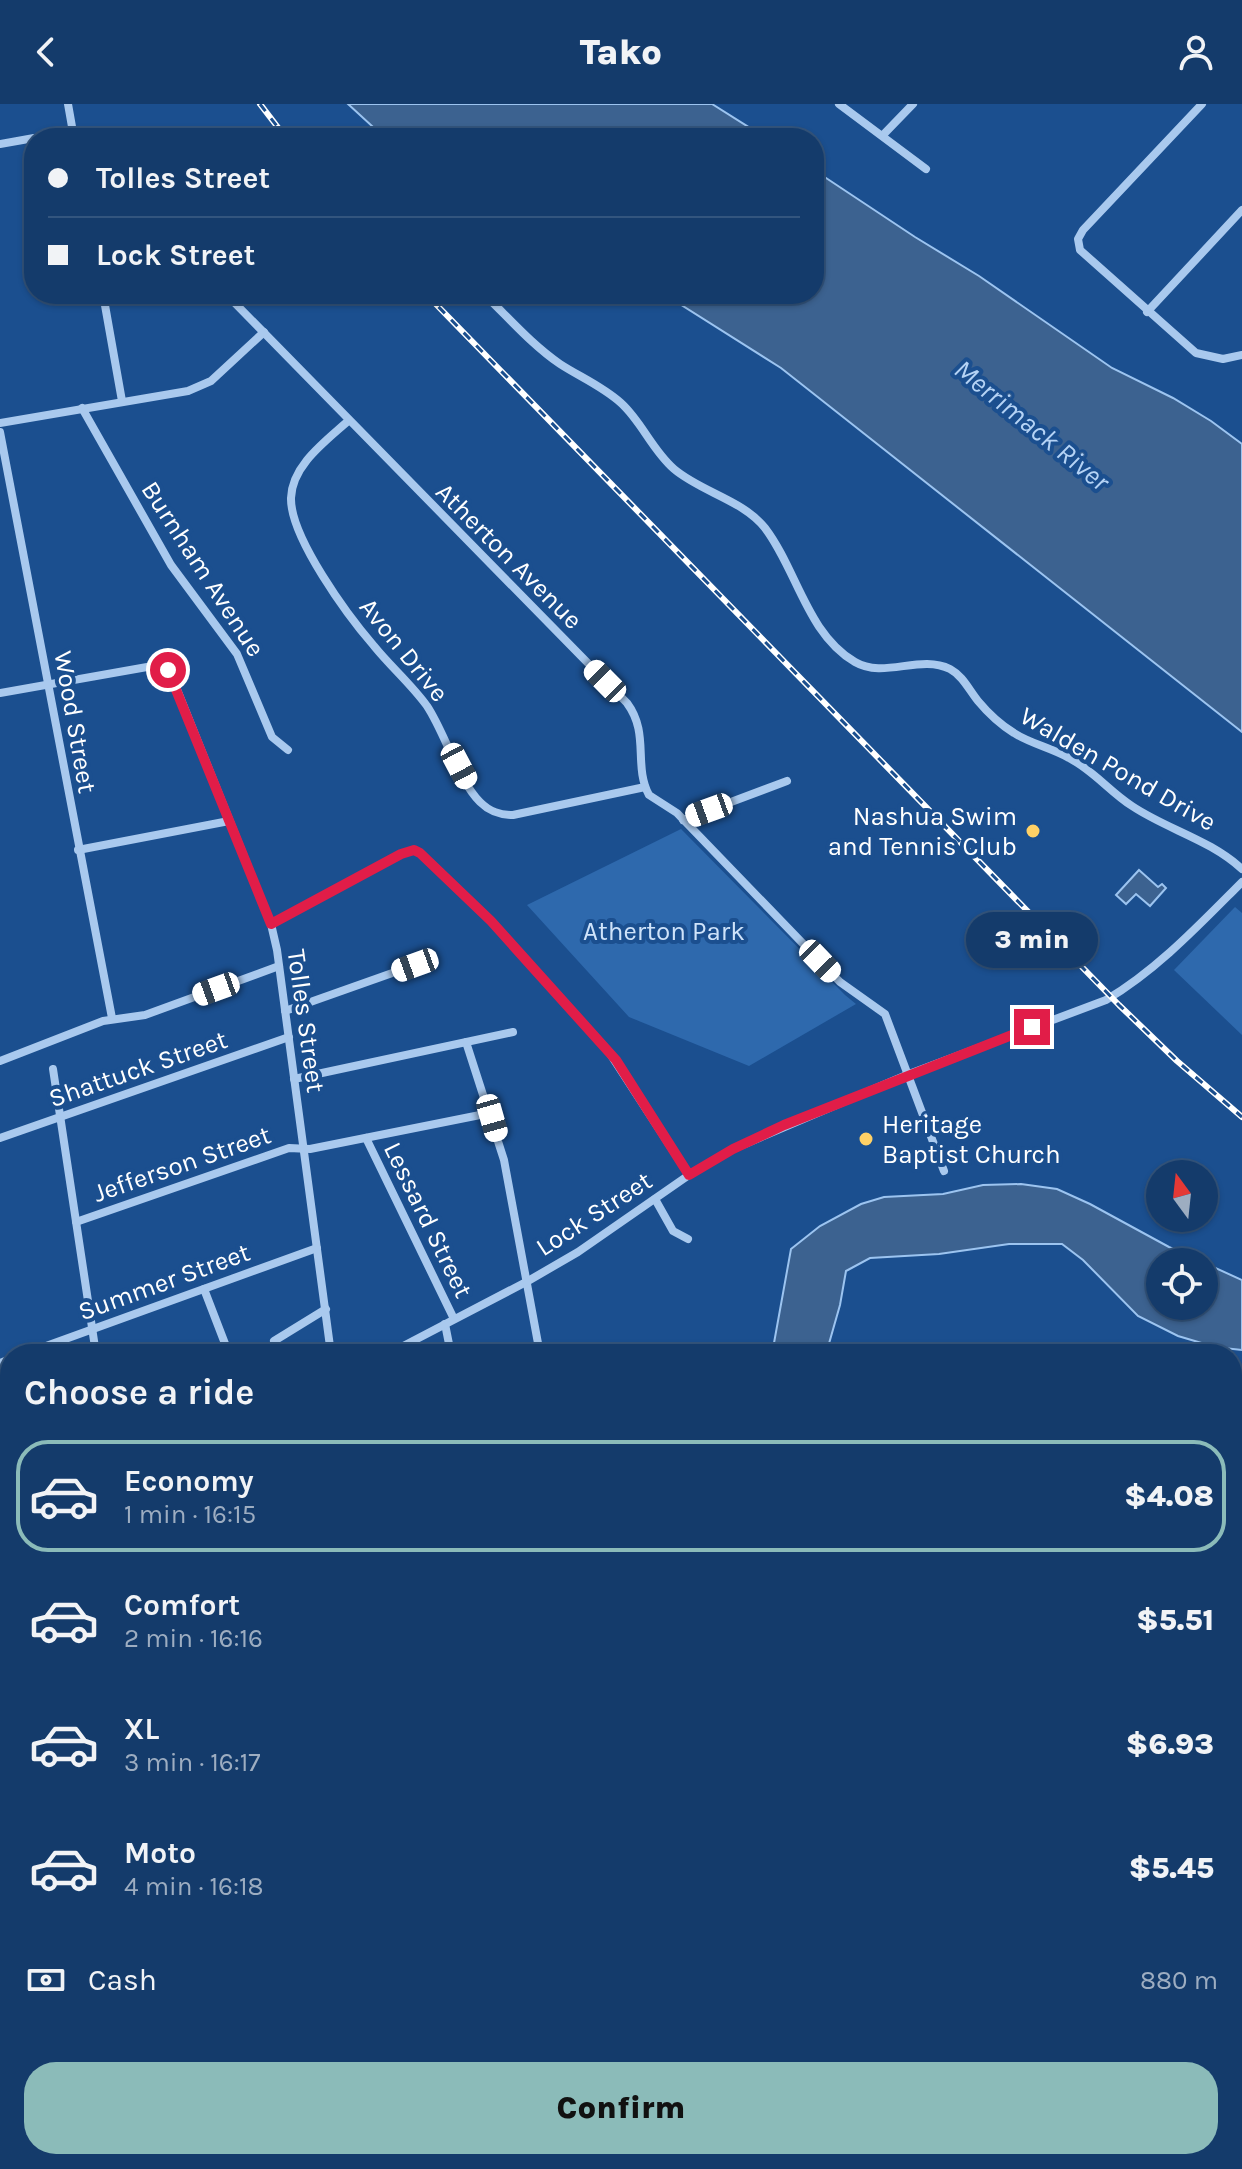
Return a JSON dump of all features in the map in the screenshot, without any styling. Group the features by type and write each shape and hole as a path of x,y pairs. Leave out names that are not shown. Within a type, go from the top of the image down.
{"street":[{"path":"68,104 73,128"},
{"path":"839,104 926,169"},
{"path":"883,135 913,104"},
{"path":"1202,104 1083,230 1078,239 1080,250 1196,353 1223,359 1242,355"},
{"path":"0,144 24,140"},
{"path":"1147,312 1242,210"},
{"path":"105,304 122,401"},
{"name":"Atherton Avenue","path":"236,304 627,703 641,735 645,787"},
{"name":"Walden Pond Drive","path":"494,304 538,347 617,400 673,468 698,486 753,516 772,539 824,633 846,656 873,668 927,664 948,668 1008,729 1025,740 1070,758 1132,806 1201,839 1242,869"},
{"path":"0,423 173,395 200,386 222,372 264,332"},
{"name":"Burnham Avenue","path":"82,408 171,565 237,654 272,737 288,750"},
{"name":"Avon Drive","path":"348,421 297,475 291,495 297,526 325,578 356,624 426,704 477,799 492,812 513,815 645,787"},
{"name":"Wood Street","path":"0,432 112,1018"},
{"name":"Tolles Street","path":"48,685 164,664 174,682 271,924 330,1344"},
{"path":"0,693 48,685"},
{"path":"683,820 787,781"},
{"path":"645,787 653,799 674,810 840,982 883,1011 944,1171"},
{"path":"78,850 229,821"},
{"path":"271,924 401,854 414,850 428,859 491,921 609,1052 689,1175"},
{"name":"Lock Street","path":"415,1344 595,1241 689,1175 733,1149 909,1074 1106,1000 1157,963 1242,882"},
{"path":"285,1011 429,960"},
{"path":"0,1061 112,1018 145,1015 279,966"},
{"path":"294,1079 513,1032"},
{"name":"Shattuck Street","path":"0,1138 289,1037"},
{"path":"466,1042 504,1160 538,1344"},
{"path":"53,1069 94,1344"},
{"name":"Jefferson Street","path":"76,1222 289,1148 303,1149 490,1113"},
{"name":"Lessard Street","path":"366,1138 450,1322 451,1344"},
{"path":"655,1199 673,1231 688,1239"},
{"name":"Summer Street","path":"51,1344 317,1248"},
{"path":"204,1289 225,1344"},
{"path":"274,1341 326,1309"}],"green space":[{"name":"Atherton Park","path":"681,829 856,1004 749,1066 629,1017 527,905"},
{"path":"1235,907 1242,913 1242,1035 1174,970"}],"water":[{"path":"348,104 712,104 750,128 374,128"},
{"name":"Merrimack River","path":"824,177 979,276 1112,368 1173,398 1242,444 1242,732 781,368 680,304 824,304"},
{"path":"1139,870 1158,887 1162,884 1166,888 1150,906 1136,894 1126,904 1116,895"},
{"path":"1021,1184 1057,1189 1171,1248 1146,1248 1146,1320 1138,1316 1083,1260 1062,1244 1009,1244 939,1254 870,1258 846,1271 829,1344 774,1344 791,1249 820,1226 861,1204 884,1197 943,1194 983,1185"},
{"path":"1218,1269 1242,1280 1242,1344 1205,1344 1178,1336 1146,1320 1218,1320"}],"railway":[{"path":"260,104 278,128"},
{"path":"436,304 1119,1005 1242,1117"}],"place":[{"name":"Nashua Swim and Tennis Club","path":"1033,831"},
{"name":"Heritage Baptist Church","path":"866,1139"}],"route":[{"path":"168,670 271,924 401,854 414,850 420,853 491,921 616,1060 689,1175 733,1149 784,1125 1032,1027"}]}
